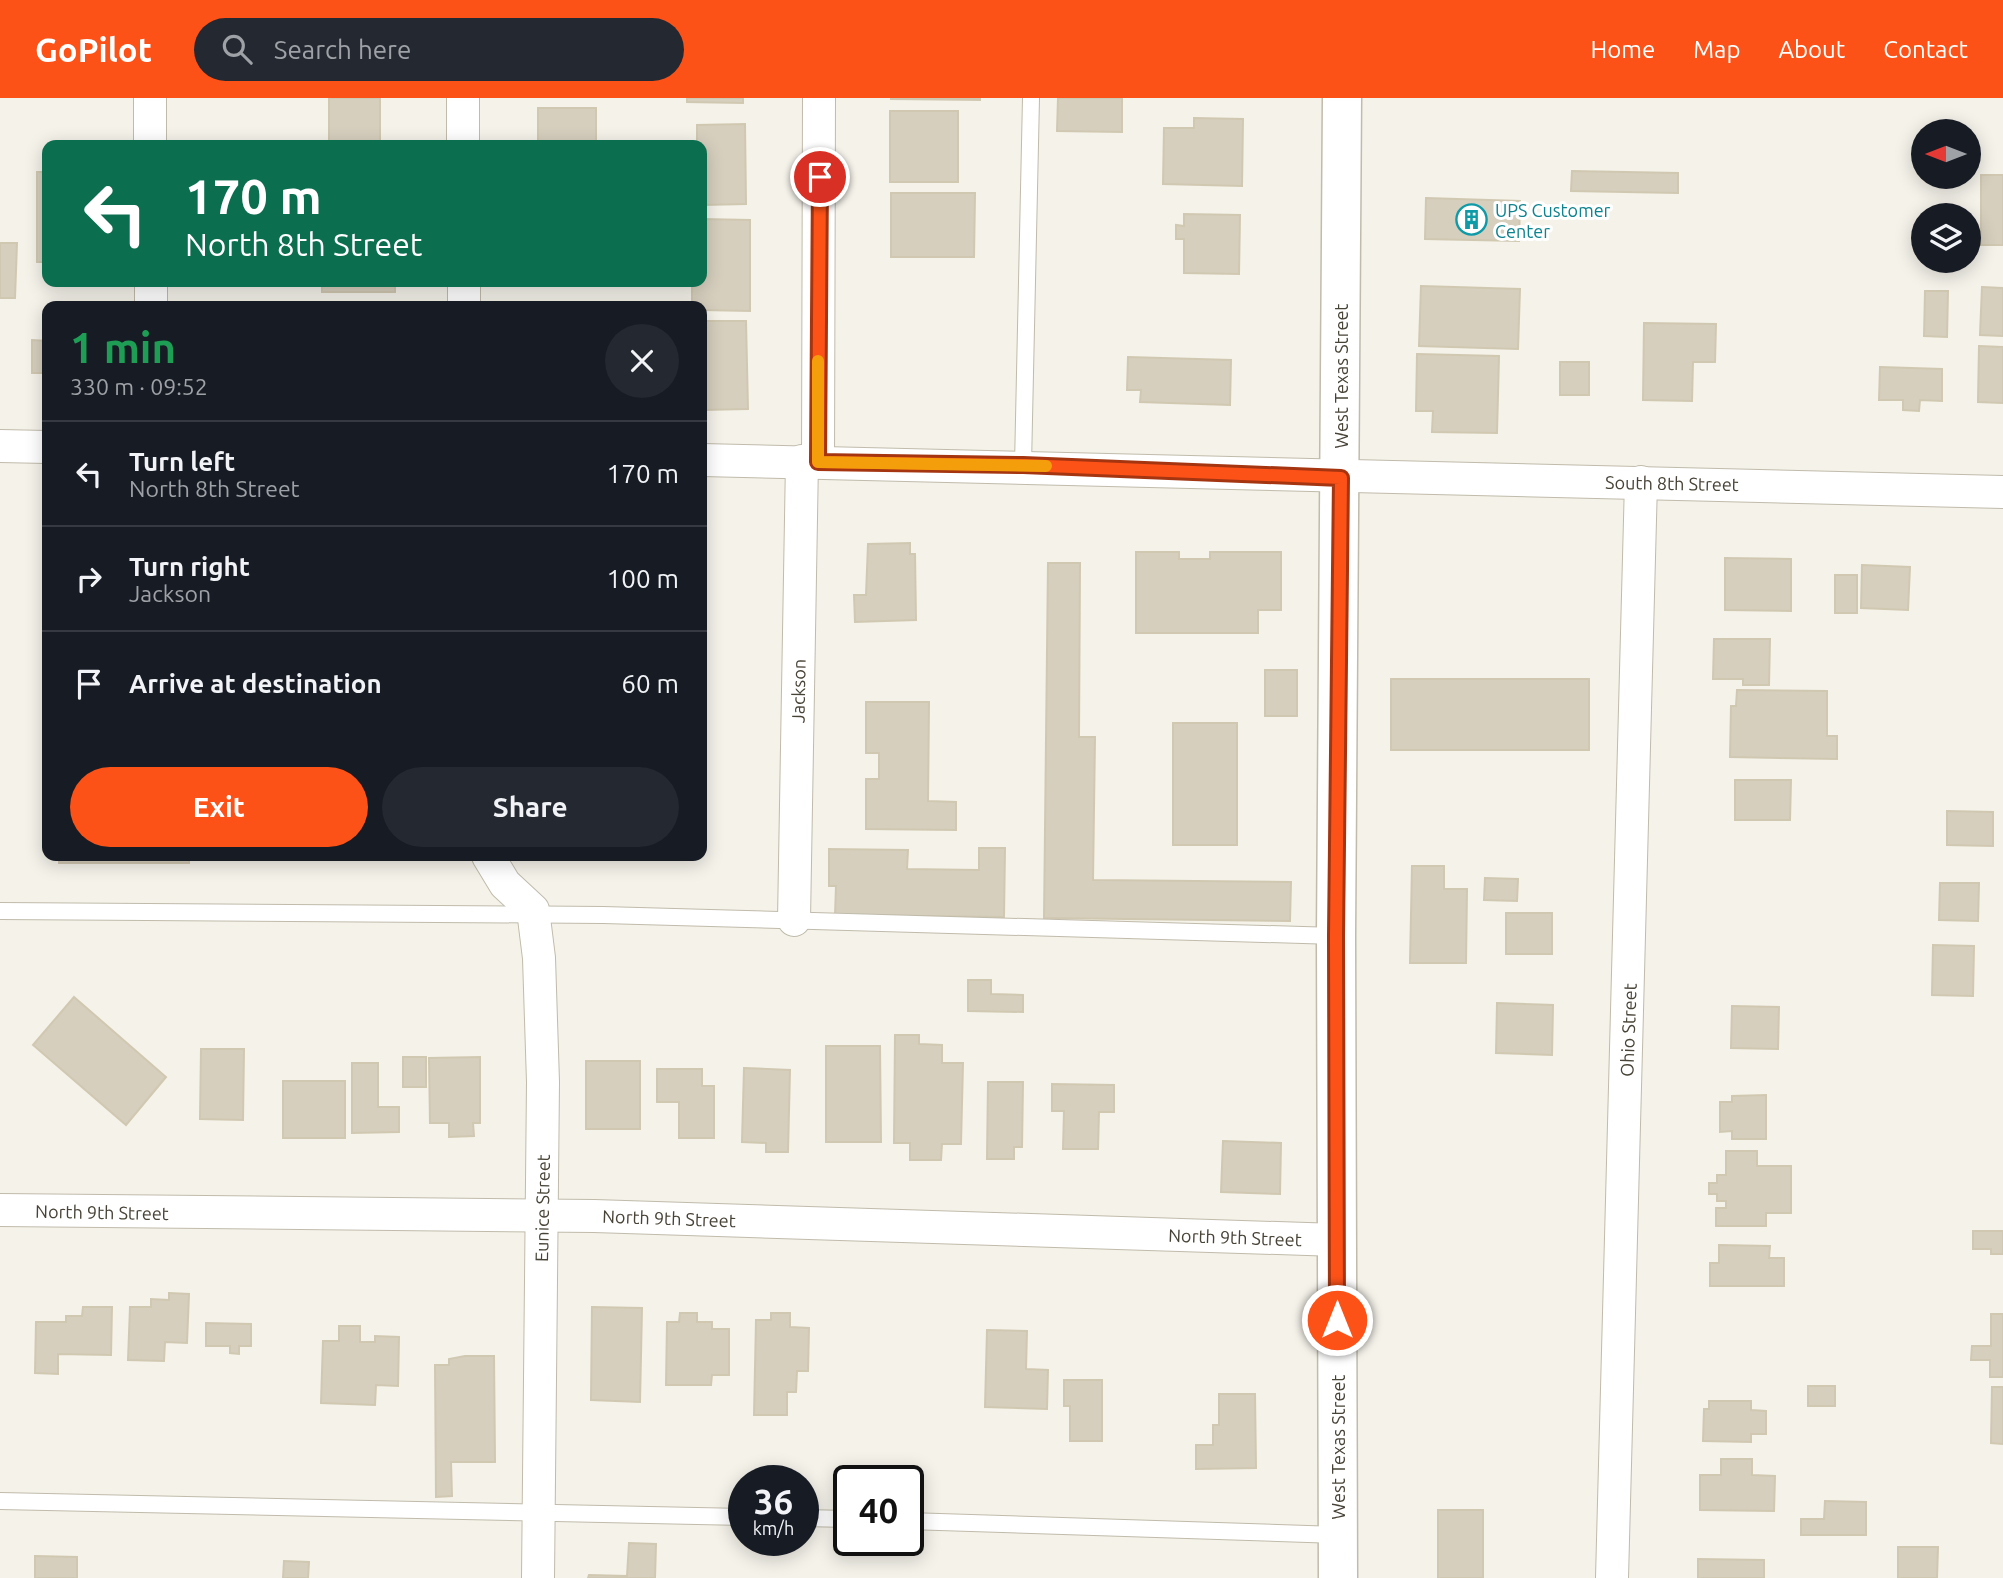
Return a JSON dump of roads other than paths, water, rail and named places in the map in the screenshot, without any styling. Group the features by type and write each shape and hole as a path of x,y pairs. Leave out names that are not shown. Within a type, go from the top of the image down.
{"street":[{"path":"150,98 150,140"},
{"path":"463,98 463,140"},
{"name":"Jackson","path":"794,920 819,98"},
{"name":"West Texas Street","path":"1338,1578 1336,936 1342,98"},
{"path":"0,446 42,447"},
{"name":"South 8th Street","path":"707,460 1023,465 1341,478 1641,482 2003,492"},
{"name":"Ohio Street","path":"1612,1578 1641,482"},
{"path":"491,861 505,884 525,901 535,915"},
{"name":"Eunice Street","path":"535,915 542,1026 538,1578"},
{"name":"North 9th Street","path":"0,1210 542,1216 1337,1240"}],"lane":[{"path":"1023,465 1031,98"},
{"path":"0,911 535,915 1336,936"},
{"path":"0,1501 728,1517"},
{"path":"924,1522 1338,1535"}],"place":[{"name":"UPS Customer Center","path":"1472,220"}]}
